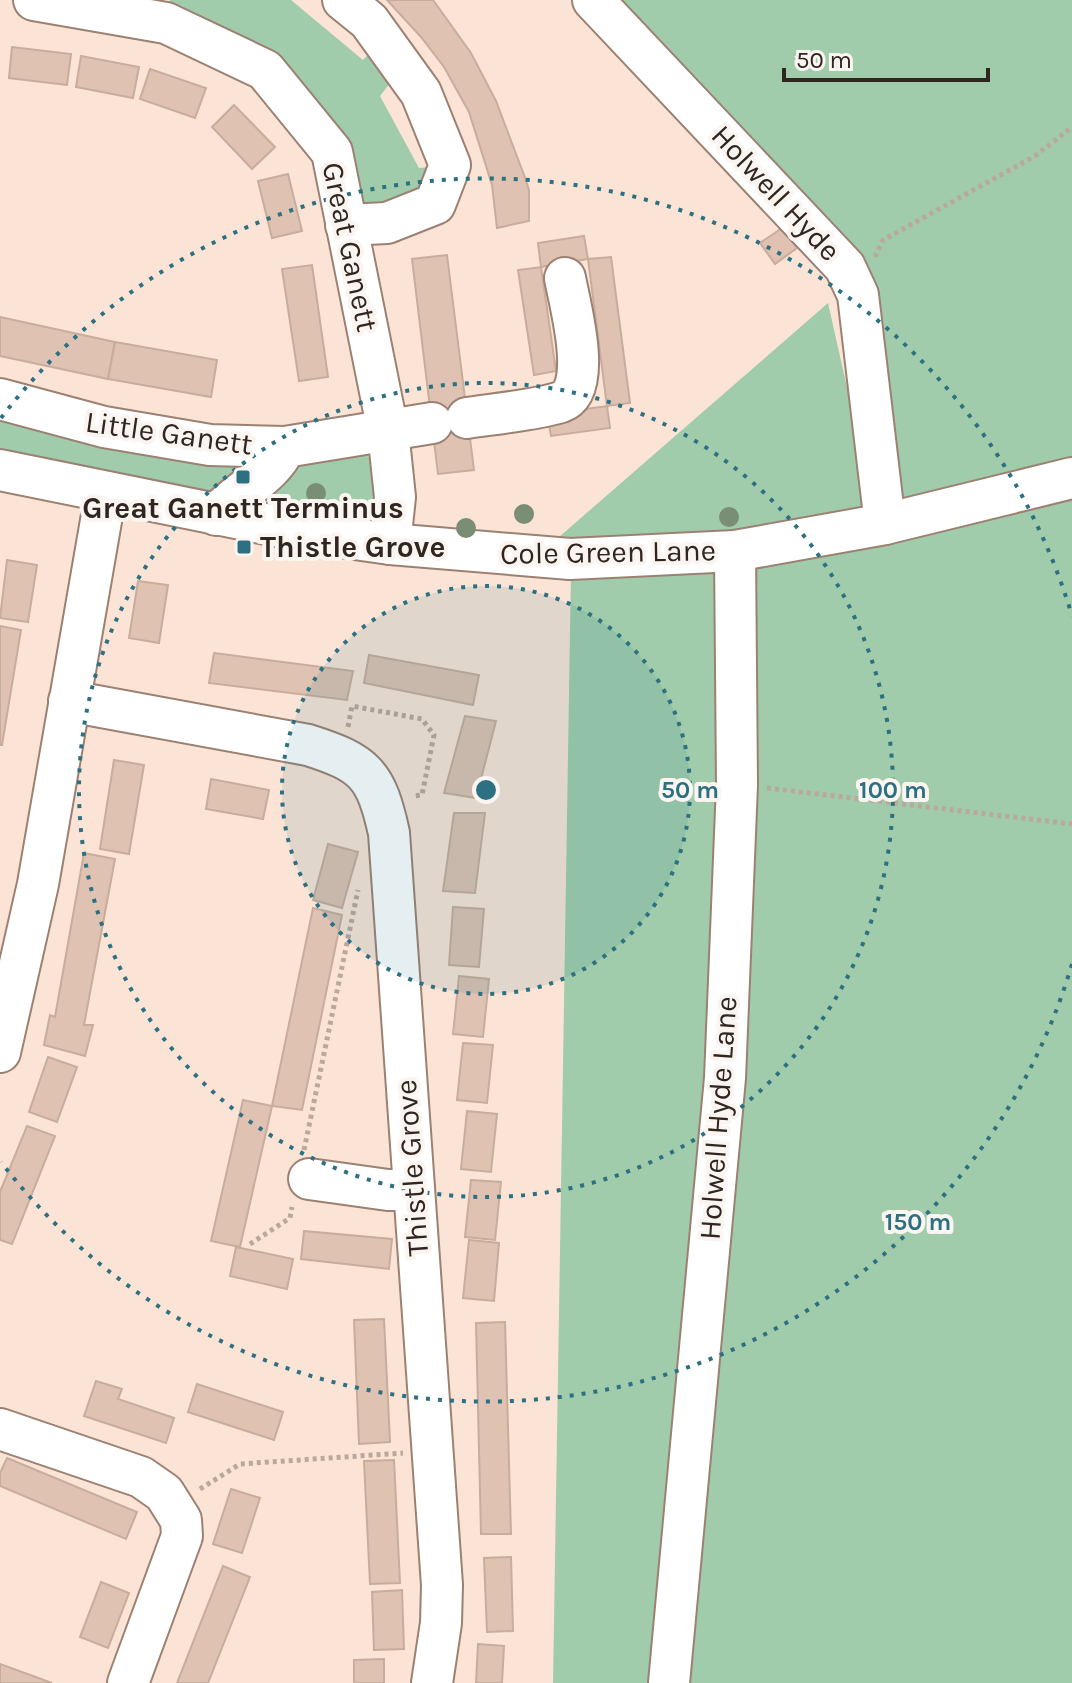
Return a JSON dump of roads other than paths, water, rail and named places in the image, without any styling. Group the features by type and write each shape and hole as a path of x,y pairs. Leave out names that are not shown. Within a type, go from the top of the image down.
{"street":[{"name":"Great Ganett","path":"34,0 168,12 265,70 332,152 388,431 395,497 390,544"},
{"path":"343,0 369,21 421,93 450,165 435,204 387,223 346,225"},
{"name":"Holwell Hyde","path":"593,0 845,267 858,295 885,524"},
{"name":"Little Ganett","path":"0,399 104,427 210,445 285,447 563,402 576,388 580,369 565,278"},
{"path":"216,515 229,500 279,462 285,447"},
{"name":"Cole Green Lane","path":"0,470 305,532 390,544 570,559 735,551 885,524 1072,478"},
{"path":"0,1052 8,977 38,884 106,492"},
{"name":"Holwell Hyde Lane","path":"669,1683 725,1078 737,785 735,551"},
{"name":"Thistle Grove","path":"69,701 308,745 342,755 363,769 381,797 389,833 442,1585 441,1623 432,1683"},
{"path":"301,1181 414,1190"},
{"path":"0,1429 141,1477 164,1493 181,1520 182,1536 128,1683"}],"place":[{"name":"Great Ganett Terminus","path":"243,477"},
{"name":"Thistle Grove","path":"244,547"}]}
